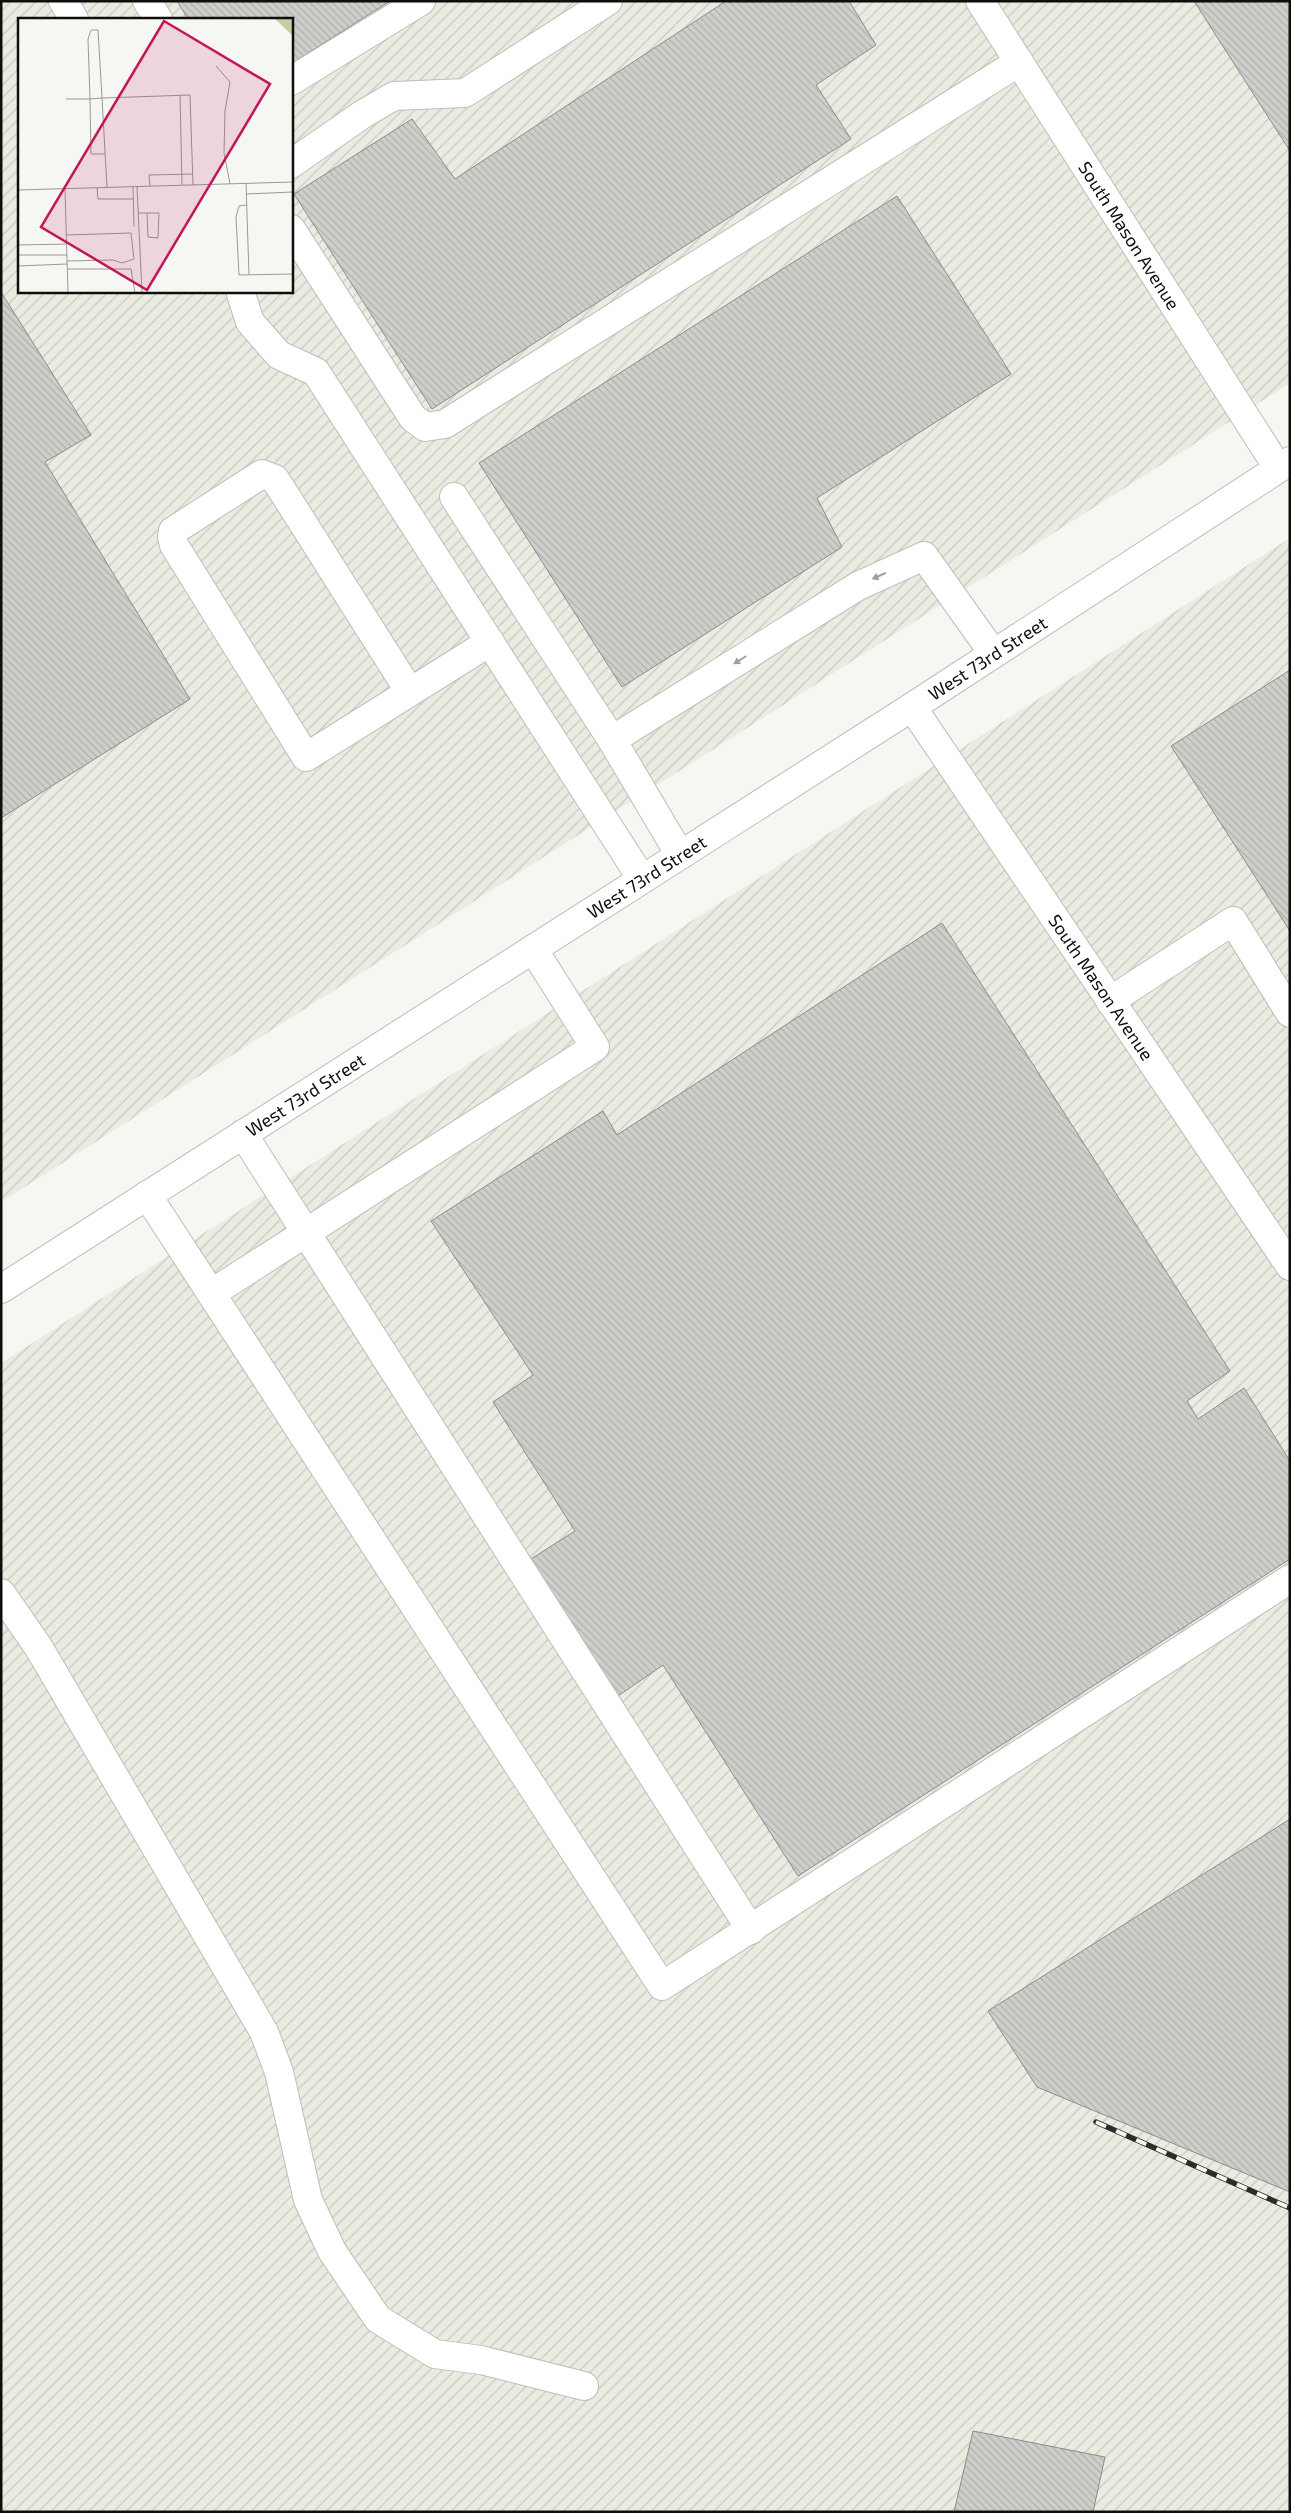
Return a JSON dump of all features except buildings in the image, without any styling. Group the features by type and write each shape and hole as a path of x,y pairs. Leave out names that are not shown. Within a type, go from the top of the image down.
{"street":[{"path":"63,1 73,18"},
{"path":"147,1 157,18"},
{"path":"292,79 421,1"},
{"path":"292,163 363,114 394,96 464,93 608,1"},
{"name":"South Mason Avenue","path":"980,1 1284,465"},
{"path":"292,232 413,418 425,427 445,424 1019,62"},
{"path":"240,292 250,322 279,355 316,372 642,879"},
{"name":"West 73rd Street","path":"1,1289 912,707 1284,465"},
{"path":"410,692 275,479 262,474 173,530 174,545 306,757 410,692 490,642"},
{"path":"454,497 612,740 680,855"},
{"path":"612,740 858,586 924,556 993,653"},
{"name":"South Mason Avenue","path":"912,707 1290,1266"},
{"path":"1110,1000 1233,921 1290,1013"},
{"path":"212,1293 595,1047 533,949"},
{"path":"243,1134 307,1231 751,1930"},
{"path":"147,1195 662,1986 1290,1579"},
{"path":"1,1593 39,1648 264,2032 279,2072 308,2200 332,2251 378,2319 434,2354 481,2360 584,2386"}],"shaded area":[{"path":"1,1 1290,1 1290,383 1,1202"},
{"path":"1290,538 1290,2512 1,2512 1,1363"}],"railway":[{"path":"1096,2122 1290,2208"}]}
